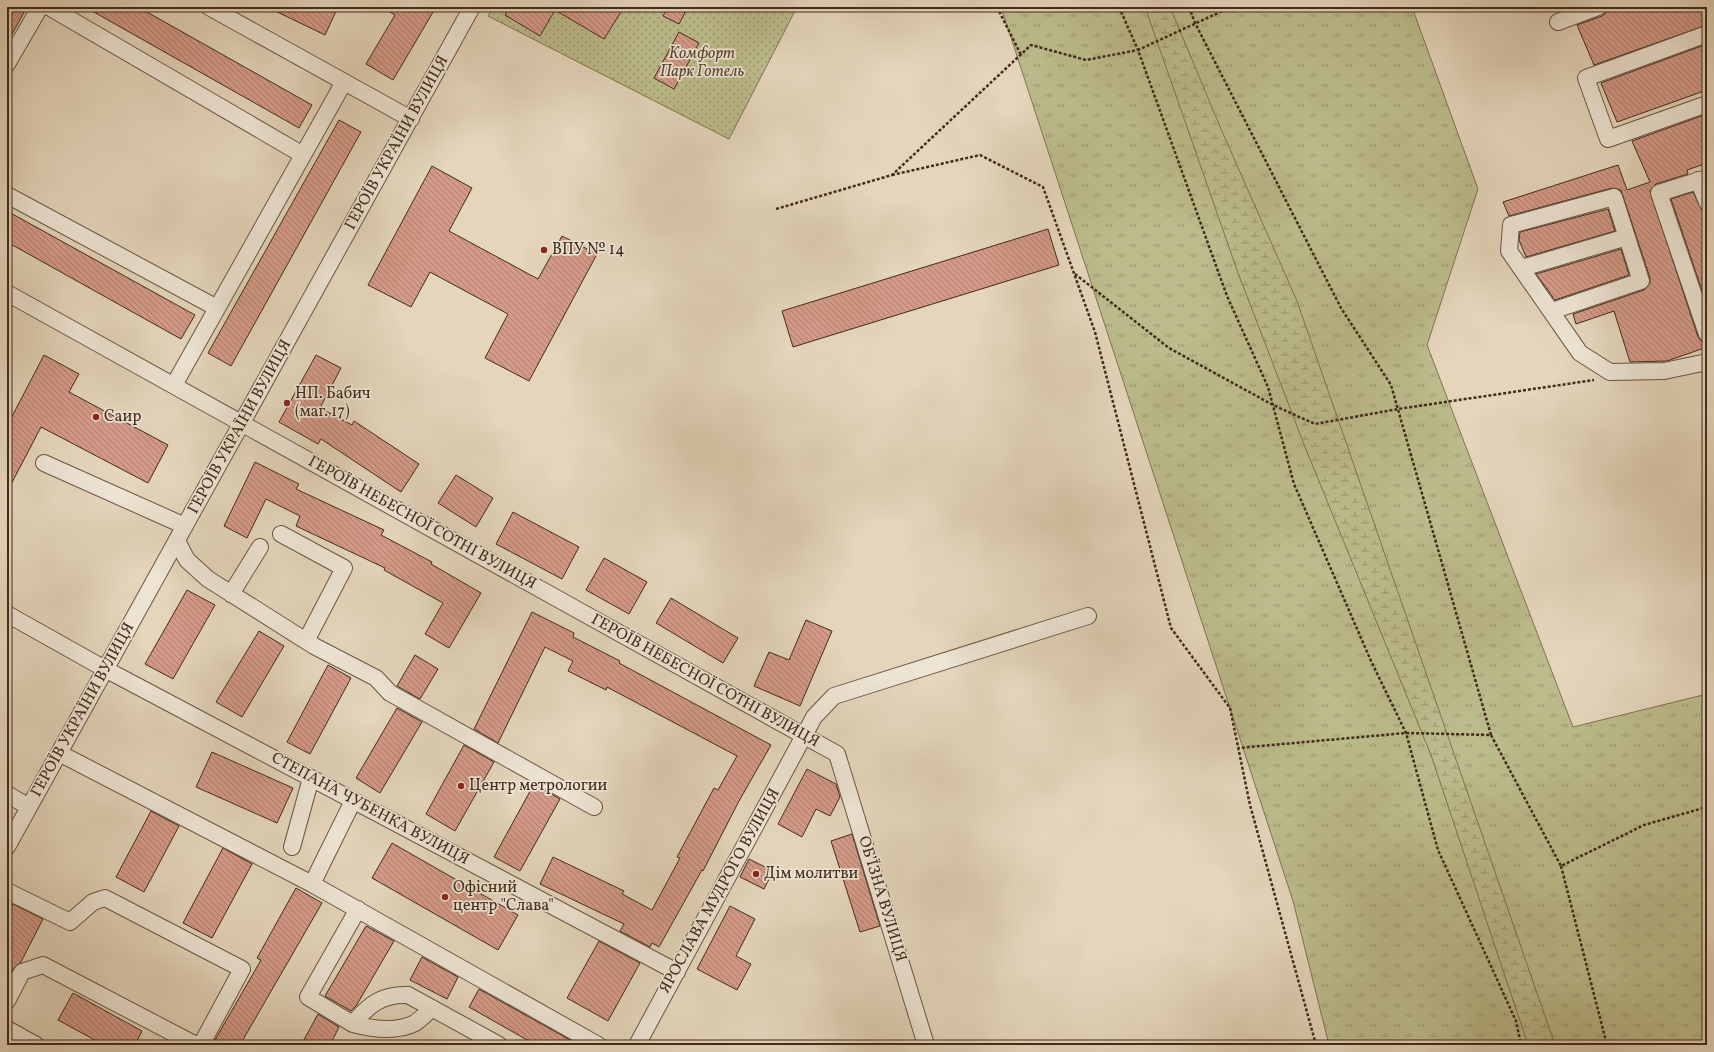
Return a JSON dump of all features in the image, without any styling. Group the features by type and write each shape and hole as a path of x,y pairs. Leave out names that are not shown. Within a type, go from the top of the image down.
{"street":[{"path":"7,64 40,7"},
{"path":"49,7 303,155"},
{"path":"208,7 410,119"},
{"name":"ГЕРОЇВ УКРАЇНИ ВУЛИЦЯ","path":"7,846 472,7"},
{"path":"1558,22 1598,7"},
{"path":"1707,34 1586,78 1608,139 1707,104"},
{"path":"174,385 344,82"},
{"path":"1707,202 1703,179 1659,193 1707,334"},
{"path":"7,195 217,308"},
{"path":"1552,311 1641,281 1614,197 1511,225 1509,250 1580,352 1610,372 1664,371 1707,362"},
{"path":"1522,268 1627,237"},
{"name":"ГЕРОЇВ НЕБЕСНОЇ СОТНІ ВУЛИЦЯ","path":"7,293 837,754"},
{"path":"44,463 185,526"},
{"path":"282,534 344,568 306,642"},
{"path":"177,541 187,560 208,579 306,642 376,678 390,694 594,807"},
{"path":"231,594 260,547"},
{"name":"СТЕПАНА ЧУБЕНКА ВУЛИЦЯ","path":"7,614 105,669 677,972"},
{"name":"ЯРОСЛАВА МУДРОГО ВУЛИЦЯ","path":"636,1045 677,972 814,717 834,696 1088,616"},
{"path":"59,753 312,884 598,1045"},
{"name":"ОБ’ЇЗНА ВУЛИЦЯ","path":"837,754 926,1045"},
{"path":"292,847 311,778"},
{"path":"7,794 29,807"},
{"path":"312,884 353,800"},
{"path":"7,891 70,922 93,902 105,898 242,969 201,1045"},
{"path":"358,909 308,998 353,1024 383,1029 402,1027 415,1023 432,1008"},
{"path":"7,1001 22,972 43,965 196,1045"},
{"path":"353,1024 378,1000 394,994 408,995 499,1045"},
{"path":"7,1029 36,1045"}],"path":[{"path":"997,7 1020,54"},
{"path":"1119,7 1138,50 1226,296 1268,386 1294,484 1371,661 1406,733 1438,850 1516,1021 1521,1045"},
{"path":"1189,7 1195,24 1341,308 1391,385 1491,735 1560,866 1606,1045"},
{"path":"892,174 1031,45 1086,60 1138,50 1231,7"},
{"path":"776,209 892,174 980,155 1043,187 1095,332 1171,628 1230,708 1250,805 1316,1045"},
{"path":"1075,274 1169,348 1273,405 1315,424 1398,409 1596,379"},
{"path":"1238,748 1406,733 1491,735"},
{"path":"1560,866 1644,825 1707,807"}],"green space":[{"name":"Комфорт Парк Готель","path":"493,7 797,7 729,139 488,16"},
{"path":"1001,7 1412,7 1478,189 1427,345 1573,727 1707,694 1707,1045 1329,1045 1293,901"},
{"path":"1145,7 1170,7 1221,129 1297,301 1555,1045 1528,1045 1431,755 1305,447 1238,273"}],"building":[{"path":"7,7 27,7 7,43"},
{"path":"85,7 138,7 312,105 299,128"},
{"path":"267,7 338,7 325,35"},
{"path":"382,7 436,7 393,80 366,64 395,15"},
{"path":"510,7 624,7 604,39 555,10 540,36 505,15"},
{"path":"668,7 688,7 679,24 663,16"},
{"path":"1607,7 1707,7 1707,25 1594,65 1577,25 1602,16 1606,13"},
{"path":"679,32 699,43 674,89 654,78"},
{"path":"1707,44 1707,90 1617,122 1601,83"},
{"path":"1707,114 1707,163 1687,170 1688,174 1656,184 1650,191 1698,337 1701,341 1707,343 1707,347 1667,361 1630,362 1614,311 1576,324 1573,314 1644,290 1650,283 1650,278 1621,190 1612,188 1509,216 1503,202 1618,165 1627,190 1650,182 1632,141"},
{"path":"339,120 361,132 231,366 208,353"},
{"path":"432,166 472,188 449,231 538,279 562,236 597,254 529,381 485,358 508,314 430,272 411,307 368,285"},
{"path":"1693,192 1707,221 1707,305 1671,199"},
{"path":"1608,209 1615,231 1526,257 1519,240 1520,232"},
{"path":"7,211 195,315 181,339 7,242"},
{"path":"1048,229 1059,265 793,347 782,311"},
{"path":"1621,249 1629,275 1555,300 1536,274"},
{"path":"44,355 79,374 69,392 168,445 148,483 41,427 7,492 7,426"},
{"path":"316,355 341,368 320,408 352,425 354,421 419,464 401,492 321,439 318,444 279,422"},
{"path":"255,462 299,484 296,489 384,530 381,535 432,562 431,564 481,593 449,648 425,634 443,603 384,570 385,568 296,526 300,516 266,499 247,538 224,526"},
{"path":"456,475 493,498 476,527 438,503"},
{"path":"513,512 579,547 562,579 496,544"},
{"path":"604,558 647,582 629,614 586,590"},
{"path":"187,590 215,605 173,679 145,664"},
{"path":"671,598 738,638 723,663 656,623"},
{"path":"532,612 574,633 573,637 620,661 619,663 771,745 739,801 703,871 702,870 659,947 652,943 650,947 620,931 624,924 540,884 553,857 624,891 622,894 652,910 680,858 677,857 714,788 718,790 737,756 607,687 606,690 568,671 573,661 545,647 498,743 474,729"},
{"path":"806,620 832,631 800,706 754,686 769,652 789,660"},
{"path":"259,631 284,646 242,717 216,702"},
{"path":"415,655 438,669 420,699 397,686"},
{"path":"328,665 351,678 310,754 287,742"},
{"path":"397,708 422,722 380,793 356,778"},
{"name":"Центр метрологии","path":"464,745 494,762 455,831 426,814"},
{"path":"212,752 293,788 277,823 196,787"},
{"path":"807,769 836,784 840,797 830,816 816,809 802,837 778,824"},
{"path":"534,784 560,799 520,871 494,857"},
{"path":"151,811 179,826 144,892 116,877"},
{"path":"852,834 880,926 860,932 831,841"},
{"name":"Офісний центр \"Слава\"","path":"392,843 518,915 498,950 372,878"},
{"path":"223,848 252,864 212,938 183,923"},
{"name":"Дім молитви","path":"749,859 773,871 764,889 740,877"},
{"path":"296,888 322,903 240,1045 212,1045 261,960 257,958"},
{"path":"13,904 43,919 21,962 14,968 7,980 7,916"},
{"path":"730,906 755,919 736,956 751,964 737,990 697,969"},
{"path":"366,926 394,941 356,1006 351,1011 325,996"},
{"path":"599,941 640,963 608,1021 567,998"},
{"path":"422,957 458,977 447,999 410,980"},
{"path":"479,989 579,1045 536,1045 469,1007"},
{"path":"73,993 142,1031 135,1045 104,1045 58,1020"},
{"path":"318,1014 339,1027 330,1045 301,1045"}],"place":[{"name":"ВПУ № 14","path":"544,250"},
{"name":"НП. Бабич (маг. 17)","path":"287,403"},
{"name":"Саир","path":"96,417"},
{"name":"Центр метрологии","path":"461,786"},
{"name":"Дім молитви","path":"756,874"},
{"name":"Офісний центр \"Слава\"","path":"445,897"}]}
